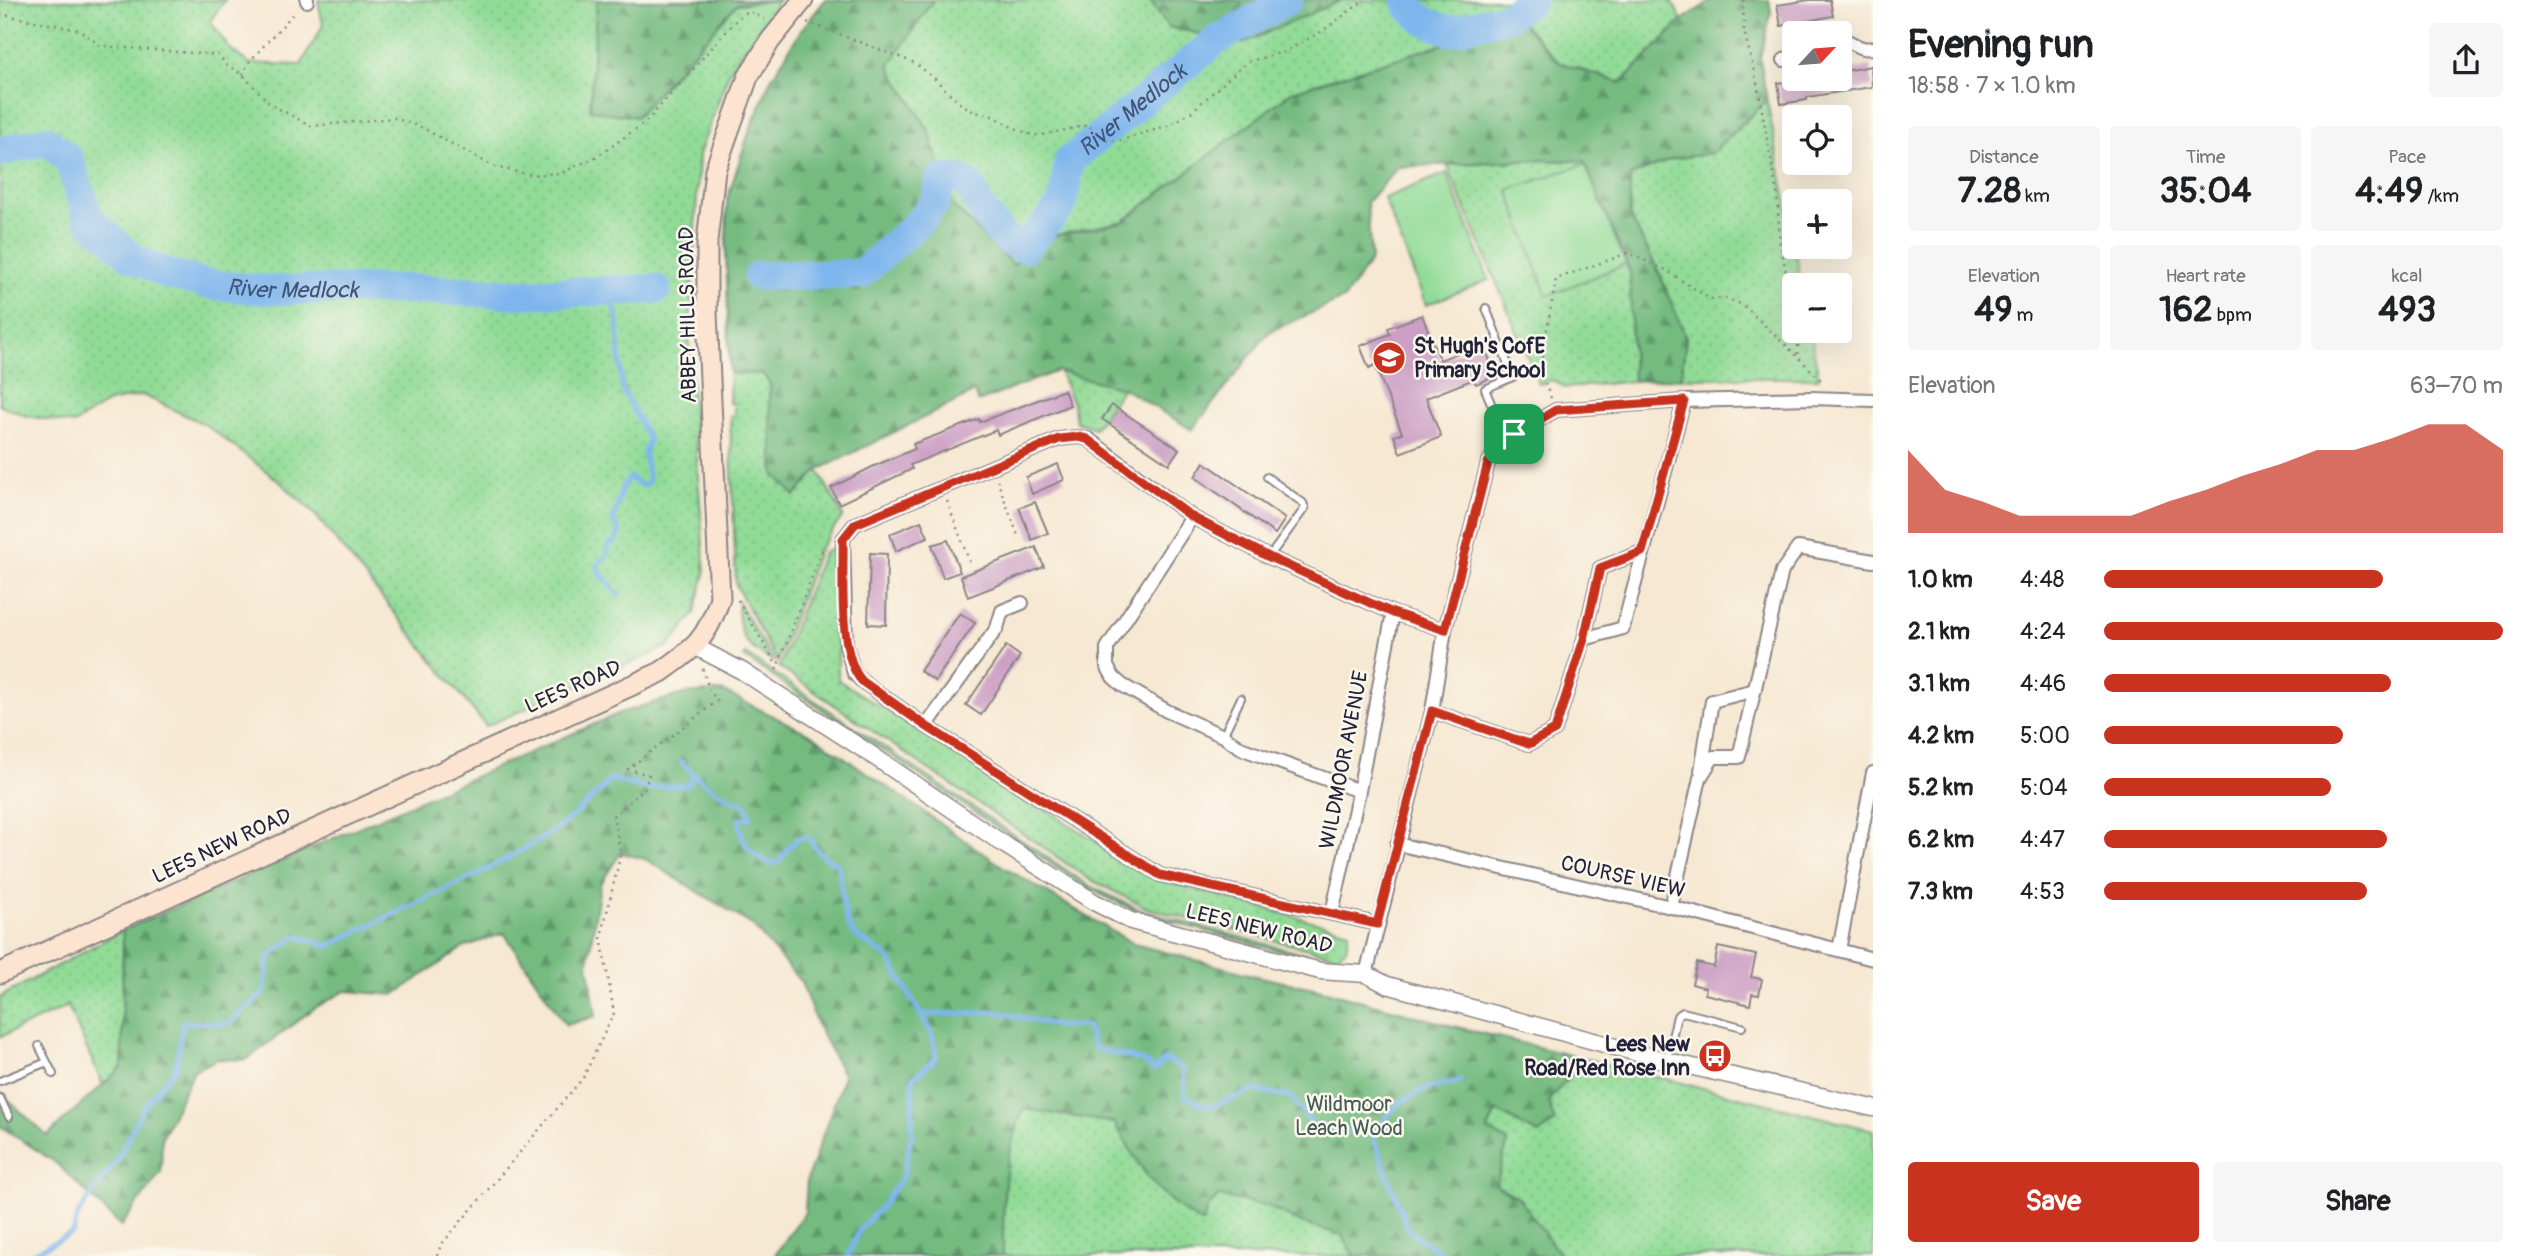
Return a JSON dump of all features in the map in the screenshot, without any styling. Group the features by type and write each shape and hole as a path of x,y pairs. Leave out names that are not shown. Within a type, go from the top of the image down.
{"main road":[{"name":"ABBEY HILLS ROAD","path":"696,647 714,618 720,598 707,313 708,242 715,170 748,77 783,23 803,0"},
{"name":"LEES ROAD","path":"463,760 662,672 696,647"},
{"name":"LEES NEW ROAD","path":"0,973 463,760"}],"street":[{"path":"1852,44 1856,47 1873,48"},
{"path":"1366,974 1432,711 1445,630 1488,463 1504,440 1556,410 1684,401 1811,398 1873,400"},
{"path":"1584,639 1623,628 1684,401"},
{"path":"1377,924 1160,875 926,726 863,682 854,673 846,645 843,539 855,524 1059,439 1078,437 1087,439 1192,517 1269,557 1393,613 1445,630"},
{"path":"1192,517 1107,648 1107,666 1113,677 1167,711 1223,736 1242,749 1359,791"},
{"path":"1700,778 1713,757 1739,757 1782,571 1798,548 1873,561"},
{"path":"1432,711 1529,744 1555,730 1584,639 1600,568 1642,552"},
{"path":"926,726 997,628 1002,611 1022,603"},
{"name":"WILDMOOR AVENUE","path":"1332,914 1393,613"},
{"name":"LEES NEW ROAD","path":"696,647 742,671 1005,845 1094,902 1131,921 1320,971 1366,974 1387,985 1667,1061 1873,1108"},
{"path":"1671,907 1700,778 1712,701 1755,690"},
{"path":"1839,950 1873,773"},
{"name":"COURSE VIEW","path":"1397,844 1671,907 1873,958"}],"lane":[{"path":"1486,308 1513,377 1485,389 1493,408 1514,434"},
{"path":"1267,477 1306,508 1269,557"},
{"path":"1223,736 1241,698"},
{"path":"1667,1061 1677,1016 1683,1012 1742,1027"},
{"path":"39,1045 53,1074"},
{"path":"0,1081 47,1062"},
{"path":"0,1098 9,1117"}],"path":[{"path":"243,75 248,63 306,0"},
{"path":"0,14 79,30 101,46 219,54 225,65 243,75 270,104 311,127 394,118 419,126 495,167 531,175 561,173 596,157 646,122 739,17 749,11 915,63 958,102 974,112 990,115 1032,135 1087,125 1107,141 1118,141 1170,125 1191,112 1247,62 1284,52 1313,37 1365,0"},
{"path":"1743,0 1744,31 1757,83 1777,193 1780,242 1786,273"},
{"path":"1556,410 1541,374 1556,279 1628,253 1666,270 1710,299 1725,298 1743,305 1822,381"},
{"path":"1798,343 1798,357"},
{"path":"992,467 1019,538"},
{"path":"942,488 970,563"},
{"path":"737,597 777,668 821,551 843,539"},
{"path":"437,1256 441,1245 583,1078 614,1013 601,937 621,853 613,816 645,788 649,775 628,769 717,701 709,689 696,647"}],"green space":[{"path":"0,0 225,0 210,21 229,48 248,63 301,65 323,25 318,0 597,0 590,110 636,117 737,4 779,0 730,70 699,154 689,346 705,573 695,613 669,646 486,726 313,512 279,481 206,425 143,395 108,402 74,424 27,416 0,405"},
{"path":"597,0 780,0 737,4 636,117 590,110"},
{"path":"825,0 933,0 889,66 928,129 952,205 1013,265 1052,236 1122,222 1293,91 1520,20 1558,62 1621,83 1682,20 1712,0 1769,0 1771,12 1760,58 1767,100 1712,153 1672,159 1630,176 1630,216 1660,275 1686,338 1681,378 1633,381 1630,272 1584,161 1534,160 1398,167 1367,202 1371,260 1345,298 1269,332 1192,430 1123,388 1057,371 978,402 975,392 818,470 795,496 774,474 769,396 771,386 763,374 730,373 727,200 748,135 770,81 801,30"},
{"path":"933,0 1150,0 1169,27 1243,43 1342,0 1671,0 1682,20 1621,83 1558,62 1520,20 1293,91 1122,222 1052,236 1013,265 952,205 928,129 888,66"},
{"path":"1150,0 1342,0 1243,43 1168,27"},
{"path":"1767,100 1784,189 1782,259 1797,259 1800,273 1782,273 1782,343 1812,343 1819,378 1681,378 1686,338 1660,275 1630,216 1630,176 1672,159 1712,153"},
{"path":"1534,160 1584,161 1630,272 1633,381 1566,388 1553,380 1539,384 1447,165"},
{"path":"1585,164 1626,264 1547,296 1508,190"},
{"path":"1447,173 1489,280 1426,305 1384,198"},
{"path":"1059,371 1123,388 1095,428 1076,422 1073,403"},
{"path":"730,373 763,374 771,386 769,396 818,470 843,516 819,549 777,662 736,585 730,416 734,416 734,403 729,403"},
{"path":"838,545 838,680 1157,879 1349,931 1346,949 1336,956 1147,908 1089,879 779,667 823,553"},
{"path":"738,602 773,661 755,650 744,638 739,623"},
{"path":"746,654 1088,885 1142,911 1315,957 1314,960 1142,914 1087,888 744,657"},
{"name":"Wildmoor Leach Wood","path":"722,691 812,735 1002,866 1134,944 1585,1059 1548,1101 1555,1122 1538,1134 1496,1111 1488,1130 1508,1141 1496,1185 1519,1198 1561,1256 1354,1256 1342,1235 1301,1223 1267,1206 1219,1196 1209,1206 1202,1223 1161,1192 1133,1154 1115,1123 1024,1109 1011,1144 1005,1181 1003,1256 774,1256 805,1212 807,1179 844,1076 818,1027 801,982 752,925 645,859 621,853 600,884 588,964 596,1016 566,1025 504,933 464,947 394,995 345,991 316,1007 246,1060 218,1059 194,1070 162,1137 161,1172 121,1226 56,1163 0,1126 0,1092 47,1136 122,1067 123,930 620,713 683,694"},
{"path":"123,930 122,1067 103,1085 68,1006 0,1037 0,997"},
{"name":"Wildmoor Leach Wood","path":"1264,978 1318,989 1460,1028 1873,1130 1873,1256 981,1256 1004,1100"}],"building":[{"path":"1830,0 1833,16 1807,21 1782,21 1781,26 1777,5"},
{"path":"1871,66 1872,87 1852,90 1852,70"},
{"path":"1782,82 1782,91 1846,91 1781,104 1778,83"},
{"path":"1422,315 1440,360 1483,343 1494,371 1491,373 1493,377 1476,384 1474,379 1426,398 1441,437 1400,453 1394,436 1402,433 1375,365 1369,368 1360,346 1390,334 1388,328"},
{"path":"1064,390 1070,405 998,435 996,430 910,465 912,469 839,504 831,488 915,449 913,444"},
{"path":"1112,405 1179,449 1169,464 1102,419"},
{"path":"1204,462 1285,519 1275,534 1195,477"},
{"path":"1058,464 1064,480 1032,494 1026,477"},
{"path":"1035,502 1048,533 1032,540 1019,508"},
{"path":"921,521 928,537 896,551 890,534"},
{"path":"948,540 960,572 943,578 932,545"},
{"path":"1036,547 1044,567 968,597 961,576"},
{"path":"870,553 887,554 886,625 868,624"},
{"path":"960,613 975,623 935,681 920,671"},
{"path":"1006,646 1020,656 981,715 966,705"},
{"path":"1718,947 1756,955 1751,977 1762,979 1759,995 1752,994 1750,1005 1705,994 1706,988 1692,984 1697,963 1714,967"}],"waterway":[{"name":"River Medlock","path":"758,276 861,274 918,223 936,201 940,180 948,179 959,179 967,183 996,228 1010,241 1024,248 1062,205 1069,161 1217,40 1288,0"},
{"name":"River Medlock","path":"1407,0 1408,6 1424,21 1450,31 1508,16 1531,0"},
{"name":"River Medlock","path":"0,152 46,140 68,158 89,219 130,256 169,275 213,285 268,290 419,289 517,294 656,289"},
{"path":"595,291 601,301 610,302 617,314 622,388 649,440 644,452 649,481 645,486 630,477 623,485 613,521 619,531 615,542 609,544 607,556 598,564 598,570 619,596"},
{"path":"681,762 711,788 746,804 751,818 739,819 740,828 748,848 759,857 774,864 783,857 792,843 808,837 817,850 835,862 839,869 847,922 853,934 888,957 921,1015 998,1012 1057,1026 1087,1026 1094,1048 1141,1060 1154,1070 1165,1059 1183,1068 1185,1097 1209,1107 1256,1090 1291,1097 1314,1126 1372,1134 1408,1230 1445,1256"},
{"path":"27,1256 73,1233 78,1214 119,1157 143,1108 176,1067 183,1022 228,1024 264,993 269,957 296,936 329,946 469,878 524,849 558,827 611,779 645,788 688,785 694,775"},
{"path":"848,1256 860,1229 882,1206 903,1176 912,1133 913,1078 936,1058 932,1034 921,1015"},
{"path":"1372,1134 1399,1103 1424,1089 1460,1081"}],"place":[{"name":"St Hugh's CofE Primary School","path":"1389,358"},
{"name":"Lees New Road/Red Rose Inn","path":"1715,1056"}],"route":[{"path":"1684,401 1642,552 1600,568 1584,639 1555,730 1529,744 1432,711 1377,924 1160,875 926,726 863,682 854,673 850,663 846,645 843,539 855,524 1059,439 1078,437 1087,439 1192,517 1269,557 1350,594 1393,613 1445,630 1488,463 1504,440 1514,434 1556,410 1684,401"}]}
